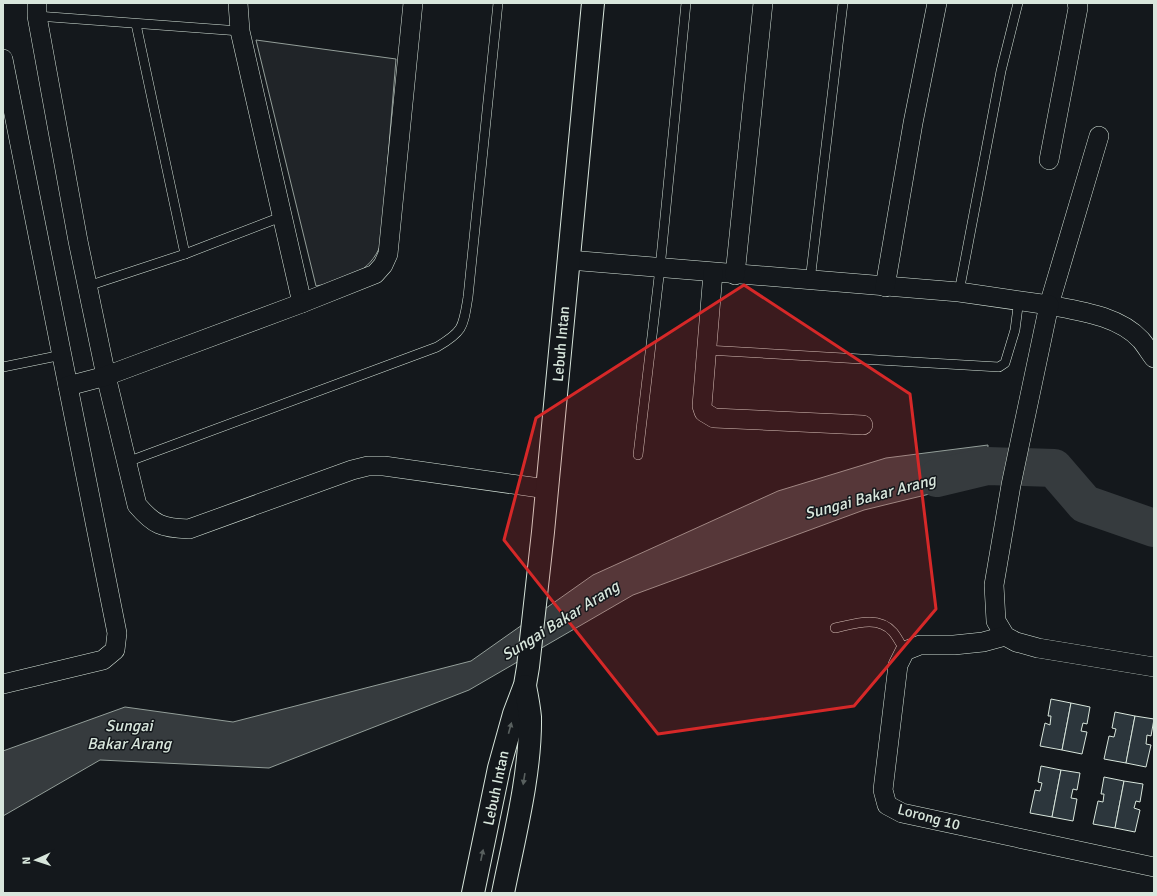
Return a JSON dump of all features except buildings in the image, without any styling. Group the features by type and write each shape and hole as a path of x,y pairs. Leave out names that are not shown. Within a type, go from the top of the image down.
{"main road":[{"name":"Lebuh Intan","path":"473,893 499,768 526,676 547,489 594,3"},
{"name":"Lebuh Intan","path":"503,893 528,757 530,716 526,676"}],"street":[{"path":"238,3 240,31 281,217 302,303"},
{"path":"68,386 106,376 302,303 375,274 383,265 388,254 413,3"},
{"path":"735,275 763,3"},
{"path":"885,287 913,123 937,3"},
{"path":"1049,160 1078,3"},
{"path":"37,9 106,376 137,505 149,519 169,528 189,529 352,470 368,466 384,466 547,489"},
{"path":"3,59 117,633 115,650 103,660 4,678"},
{"path":"1100,136 1049,305 1010,485 994,584 996,621 1005,636 1016,642 1038,648 1154,667"},
{"path":"569,260 735,275 959,292 1019,299 1100,317 1124,327 1142,340 1154,358"},
{"path":"713,273 702,406 708,416 714,418 863,425"},
{"path":"905,651 920,645 954,645 983,642 1005,636"},
{"name":"Lorong 10","path":"905,651 898,665 883,790 887,805 902,813 1154,867"}],"lane":[{"path":"127,462 437,347 453,338 463,326 468,297 498,3"},
{"path":"638,455 660,268 686,3"},
{"path":"810,281 843,3"},
{"path":"959,292 1001,72 1018,3"},
{"path":"37,9 136,24 240,31"},
{"path":"136,24 184,254"},
{"path":"88,286 184,254 281,217"},
{"path":"706,350 999,367 1005,363 1014,330 1019,299"},
{"path":"3,367 62,355"},
{"path":"835,628 866,622 877,622 887,627 894,633 905,651"}],"highlighted area":[{"path":"744,285 910,394 936,609 854,706 658,734 504,540 536,418"}],"shaded area":[{"path":"256,40 396,59 381,244 376,254 363,269 346,278 316,286"}],"water":[{"name":"Sungai Bakar Arang","path":"988,445 987,480 864,510 633,595 469,690 269,768 100,760 3,816 3,751 125,707 233,722 471,661 593,575 778,491 886,458"}],"waterway":[{"name":"Sungai Bakar Arang","path":"937,478 987,466 1054,468 1085,504 1154,528"}]}
